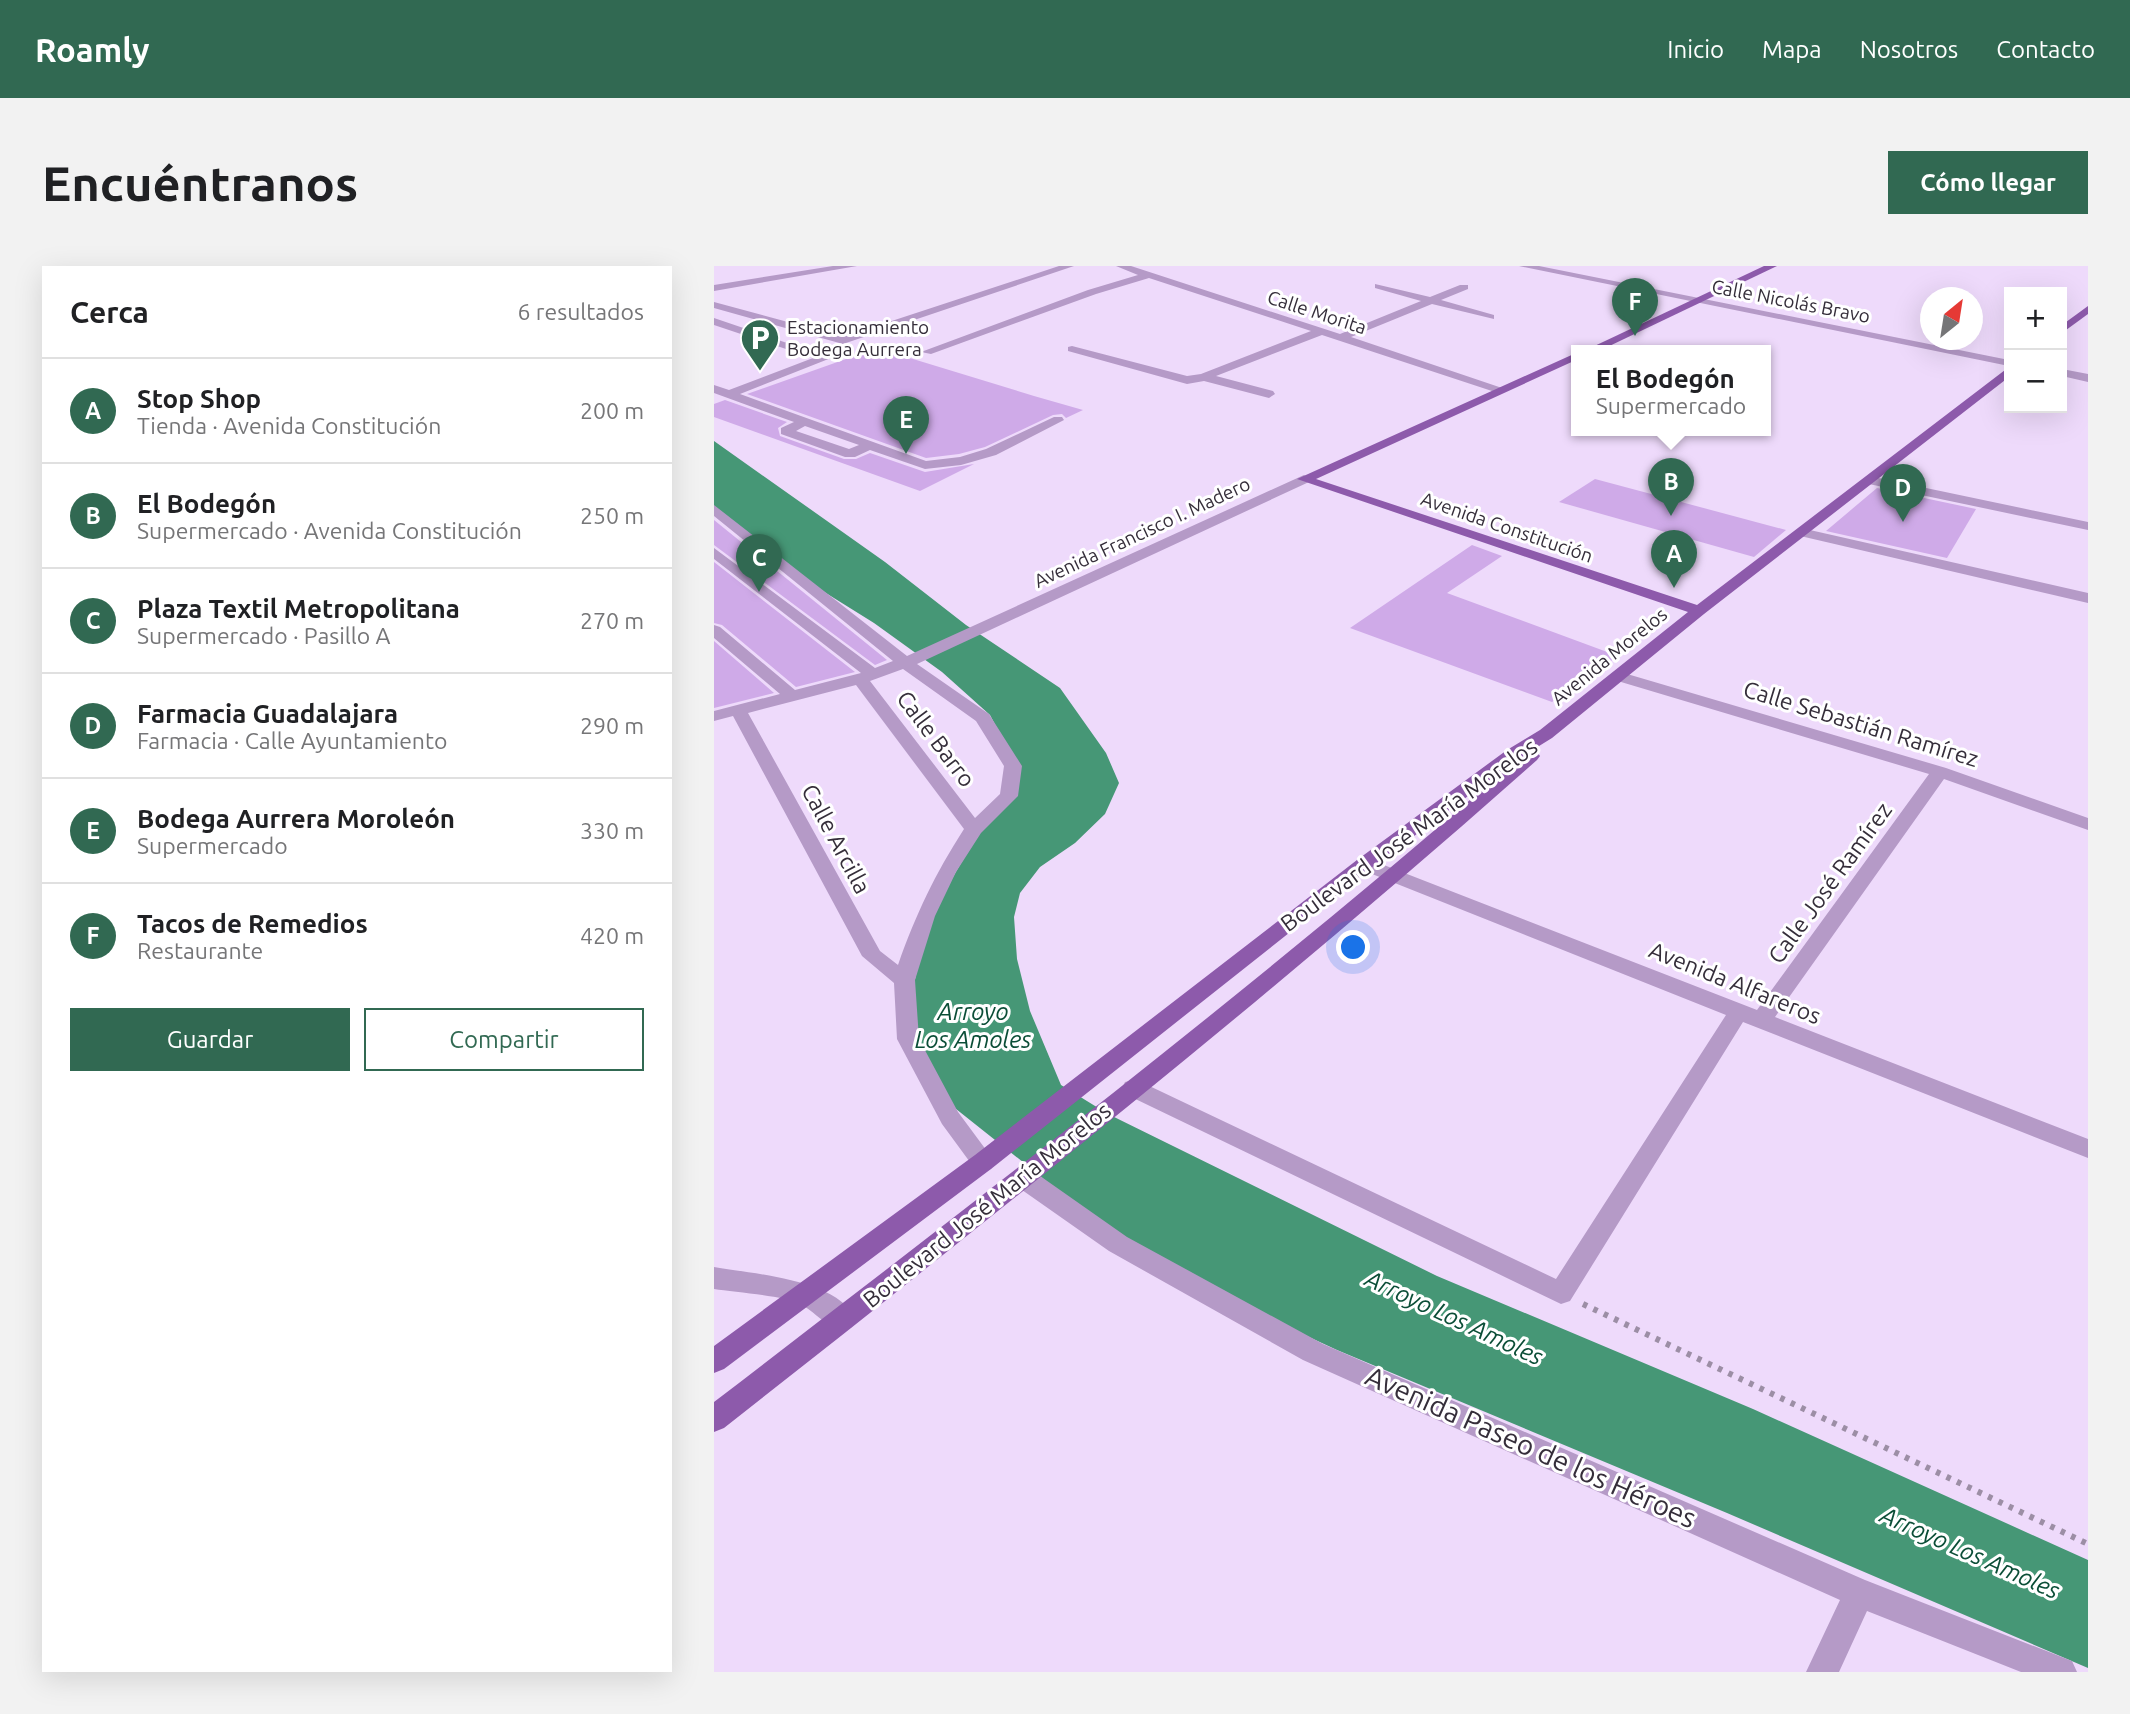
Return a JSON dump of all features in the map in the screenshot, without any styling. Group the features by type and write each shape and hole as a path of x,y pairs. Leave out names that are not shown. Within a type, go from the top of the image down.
{"main road":[{"path":"1602,345 1772,266"},
{"path":"2067,326 2088,310"},
{"name":"Avenida Francisco I. Madero","path":"1304,479 1571,359"},
{"name":"Avenida Morelos","path":"1546,734 1699,611 2004,376"},
{"name":"Avenida Constitución","path":"1304,479 1699,611"},
{"name":"Boulevard José María Morelos","path":"714,1361 992,1154 1364,864 1514,754 1546,734"},
{"name":"Boulevard José María Morelos","path":"714,1419 1028,1175 1395,876 1529,758 1546,734"}],"street":[{"path":"714,288 852,266"},
{"path":"714,305 843,341 1069,266"},
{"name":"Calle Morita","path":"1121,266 1502,390"},
{"name":"Calle Nicolás Bravo","path":"1524,266 2004,362"},
{"path":"927,352 1092,292 1149,275"},
{"path":"1379,286 1490,317"},
{"path":"1339,338 1464,287"},
{"path":"714,321 825,358 795,367 728,395"},
{"path":"723,337 767,321"},
{"path":"1072,349 1187,380 1204,377 1319,332"},
{"path":"2067,374 2088,378"},
{"path":"1204,377 1269,394"},
{"path":"714,389 925,465 961,461 991,452 1058,419"},
{"path":"804,422 785,431 850,454 870,445"},
{"name":"Avenida Francisco I. Madero","path":"714,716 867,677 910,661 983,630 1304,479"},
{"path":"1869,480 2088,526"},
{"path":"714,509 983,718 1013,766 1009,796 974,830 946,872 925,916 904,980 908,1039 950,1118 992,1154"},
{"path":"1801,532 2088,598"},
{"name":"Calle Barro","path":"714,552 867,677 974,830"},
{"path":"714,630 792,696"},
{"name":"Calle Sebastián Ramírez","path":"1617,676 1940,772 2088,824"},
{"name":"Calle Arcilla","path":"738,710 872,956 904,980"},
{"name":"Calle José Ramírez","path":"1561,1293 1749,1018 1940,772"},
{"name":"Avenida Alfareros","path":"1364,864 1749,1018 2088,1149"},
{"path":"1124,1095 1561,1293"},
{"name":"Avenida Paseo de los Héroes","path":"1028,1175 1118,1244 1313,1352 1860,1593 2061,1672"},
{"path":"714,1278 806,1293 844,1319"},
{"path":"1822,1672 1860,1593"}],"path":[{"path":"1561,1293 2088,1544"}],"water":[{"name":"Arroyo Los Amoles","path":"714,441 885,562 966,625 1060,688 1106,753 1119,783 1105,814 1075,843 1040,867 1020,893 1014,917 1017,959 1030,1011 1061,1085 1108,1114 1437,1276 1753,1409 2088,1560 2088,1668 1337,1350 1199,1286 1094,1225 1038,1174 946,1101 914,1041 910,1001 929,918 1017,767 990,715 942,672 874,623 805,580 714,506"}],"building":[{"path":"877,348 1083,410 1066,418 1062,414 1053,415 985,447 959,454 926,458 747,394"},
{"path":"725,400 787,422 778,428 780,436 844,459 856,459 870,453 925,472 974,464 920,491 714,417 714,404"},
{"path":"1595,479 1786,530 1754,557 1559,502"},
{"path":"1877,488 1976,509 1947,558 1826,531"},
{"path":"714,520 887,660 875,665 714,545"},
{"path":"1472,545 1502,556 1447,593 1618,656 1552,702 1350,628"},
{"path":"714,562 855,672 796,687 722,625 714,623"},
{"path":"714,641 774,693 714,708"}],"place":[{"name":"Tacos de Remedios","path":"1635,336"},
{"name":"Estacionamiento Bodega Aurrera","path":"760,372"},
{"name":"Bodega Aurrera Moroleón","path":"906,454"},
{"name":"El Bodegón","path":"1671,516"},
{"name":"Farmacia Guadalajara","path":"1903,522"},
{"name":"Stop Shop","path":"1674,588"},
{"name":"Plaza Textil Metropolitana","path":"759,592"}]}
